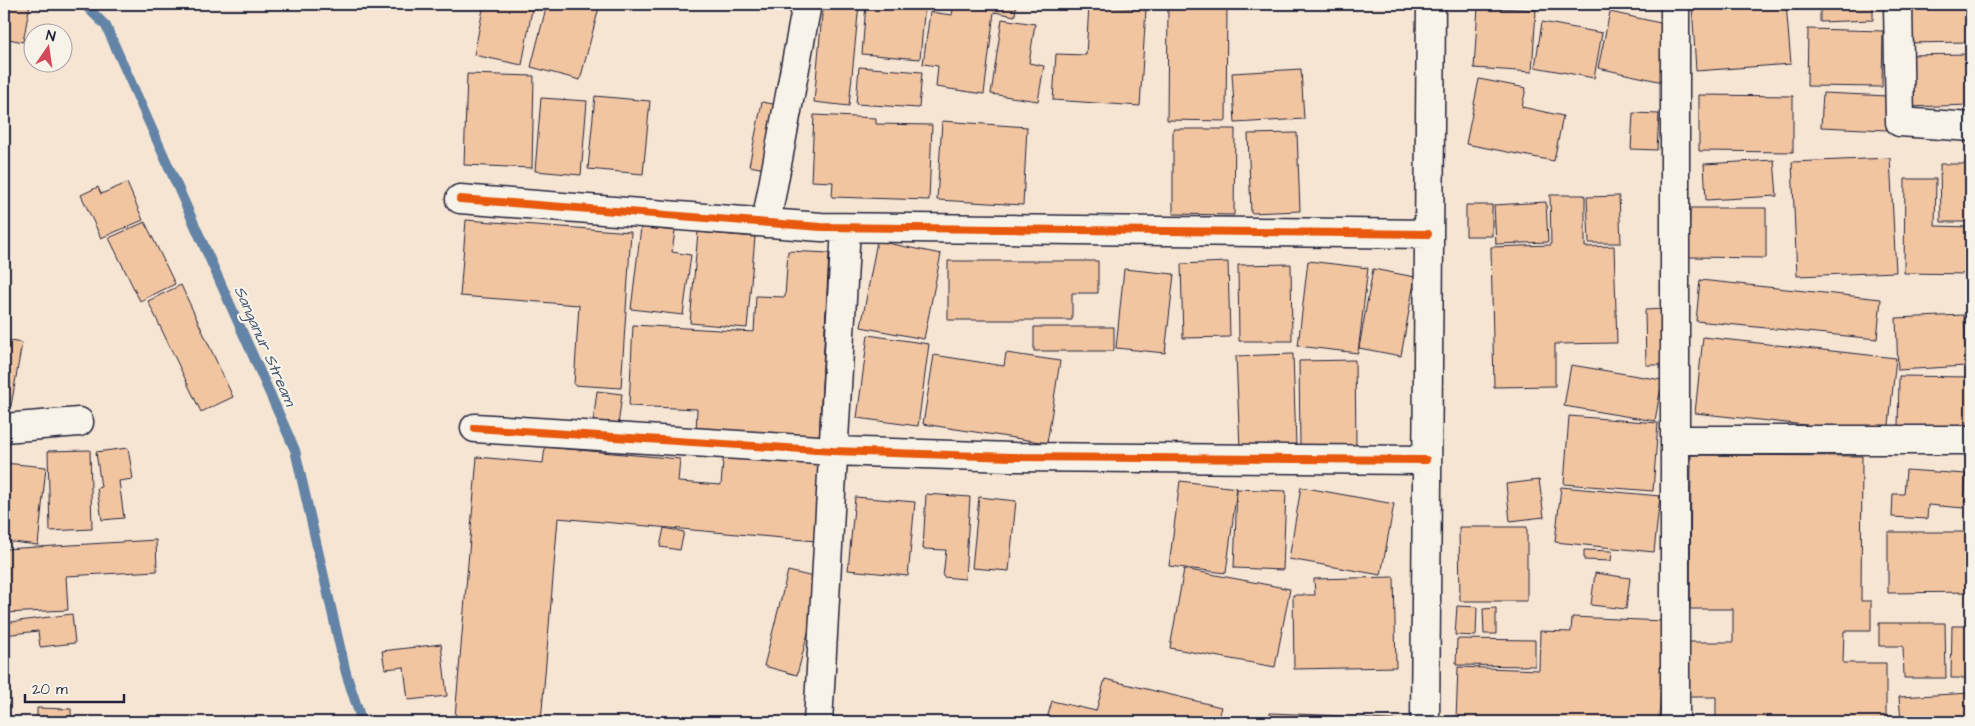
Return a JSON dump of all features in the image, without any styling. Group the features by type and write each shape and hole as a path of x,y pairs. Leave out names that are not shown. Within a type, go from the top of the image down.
{"street":[{"path":"766,223 806,4"},
{"path":"1425,722 1431,4"},
{"path":"1674,4 1675,722"},
{"path":"1898,4 1900,122 1971,127"},
{"path":"460,199 846,228 1428,234"},
{"path":"818,722 846,228"},
{"path":"4,428 78,422"},
{"path":"475,428 833,451 1011,457 1426,460"},
{"path":"1675,440 1971,440"}],"building":[{"path":"4,4 30,4 27,22 22,22 22,42 4,38"},
{"path":"484,4 533,4 522,65 474,55"},
{"path":"547,4 600,4 580,80 531,67"},
{"path":"823,4 859,4 849,106 814,102"},
{"path":"866,4 925,4 920,59 862,54"},
{"path":"954,4 1016,4 1015,16 994,12 984,94 936,87 938,66 923,64 930,12 952,15"},
{"path":"1692,4 1786,4 1791,64 1696,71"},
{"path":"1820,4 1873,4 1873,20 1820,22"},
{"path":"1904,4 1971,4 1971,42 1904,43"},
{"path":"1089,5 1146,9 1140,106 1053,100 1056,54 1086,55"},
{"path":"1168,5 1227,5 1226,121 1167,120"},
{"path":"1478,7 1536,10 1532,72 1474,68"},
{"path":"1610,12 1674,26 1663,82 1598,68"},
{"path":"1002,19 1035,24 1029,63 1044,66 1038,101 991,94"},
{"path":"1542,22 1602,33 1594,78 1535,67"},
{"path":"1808,29 1883,31 1882,87 1807,86"},
{"path":"1971,54 1971,105 1906,107 1905,55"},
{"path":"859,67 922,72 919,108 856,104"},
{"path":"1301,69 1304,119 1235,123 1232,73"},
{"path":"467,74 534,76 532,168 464,165"},
{"path":"1479,79 1526,88 1522,107 1563,116 1554,161 1466,144"},
{"path":"1823,93 1888,96 1887,130 1821,127"},
{"path":"1699,95 1793,96 1793,152 1699,151"},
{"path":"595,96 650,101 643,174 588,169"},
{"path":"541,98 587,101 581,175 535,171"},
{"path":"762,102 779,105 766,169 749,166"},
{"path":"1633,113 1659,114 1657,150 1631,149"},
{"path":"814,115 876,118 876,124 932,125 929,200 832,197 833,182 811,181"},
{"path":"942,121 1027,127 1023,205 937,200"},
{"path":"1173,129 1235,129 1234,215 1173,214"},
{"path":"1297,133 1300,211 1251,213 1248,134"},
{"path":"1890,158 1896,272 1797,276 1792,162"},
{"path":"1774,160 1777,196 1706,200 1704,164"},
{"path":"1940,164 1971,164 1971,222 1941,222"},
{"path":"1905,179 1936,179 1935,226 1971,227 1971,274 1904,273"},
{"path":"127,183 143,220 101,238 81,195 98,187 101,194"},
{"path":"1550,195 1585,195 1585,247 1614,246 1617,343 1555,344 1555,386 1494,387 1491,247 1551,245"},
{"path":"1619,196 1621,243 1589,243 1587,197"},
{"path":"1546,202 1548,242 1496,244 1494,205"},
{"path":"1466,205 1492,205 1492,236 1466,236"},
{"path":"1690,208 1766,208 1766,258 1689,257"},
{"path":"466,220 631,232 621,388 574,385 579,305 460,296"},
{"path":"145,222 175,284 140,301 109,238"},
{"path":"641,227 675,231 672,252 691,255 683,315 631,309"},
{"path":"698,232 755,237 747,328 690,323"},
{"path":"877,241 941,254 924,339 861,327"},
{"path":"788,251 829,253 819,440 696,433 697,409 629,406 633,325 754,332 756,296 785,297"},
{"path":"948,261 1098,261 1098,293 1072,293 1072,320 948,320"},
{"path":"1308,261 1368,268 1358,353 1298,346"},
{"path":"1228,262 1230,337 1183,338 1181,264"},
{"path":"1291,264 1292,341 1239,341 1238,265"},
{"path":"1124,269 1174,274 1165,353 1116,348"},
{"path":"1373,269 1415,277 1401,356 1359,348"},
{"path":"1700,280 1881,299 1877,339 1696,321"},
{"path":"181,285 233,397 201,412 148,301"},
{"path":"1664,309 1665,365 1646,365 1645,310"},
{"path":"1964,315 1966,366 1898,370 1896,318"},
{"path":"1034,327 1114,327 1114,351 1034,351"},
{"path":"868,335 929,344 918,426 857,418"},
{"path":"1703,337 1896,358 1888,434 1695,413"},
{"path":"4,340 22,343 11,406 4,404"},
{"path":"1006,353 1060,361 1047,443 923,424 934,355 1004,366"},
{"path":"1293,354 1296,445 1240,448 1236,356"},
{"path":"1355,360 1356,445 1300,446 1299,361"},
{"path":"1571,365 1662,380 1655,421 1564,406"},
{"path":"1899,376 1971,377 1971,430 1898,429"},
{"path":"597,391 622,394 618,426 593,423"},
{"path":"1569,416 1658,423 1653,491 1564,484"},
{"path":"545,447 680,459 678,482 721,485 724,450 822,459 816,541 558,518 541,722 455,717 477,457 543,463"},
{"path":"128,448 133,479 119,481 124,518 102,520 97,488 101,487 96,452"},
{"path":"90,450 92,529 50,531 48,451"},
{"path":"1691,455 1862,456 1861,601 1871,601 1871,631 1844,631 1843,663 1886,663 1886,722 1716,722 1716,697 1688,697 1688,642 1733,642 1733,609 1690,609"},
{"path":"4,463 46,467 38,545 4,541"},
{"path":"1906,470 1966,474 1964,508 1928,505 1927,519 1892,517 1893,494 1904,494"},
{"path":"1539,480 1544,517 1510,521 1506,484"},
{"path":"1180,481 1237,488 1226,573 1169,566"},
{"path":"1301,487 1394,504 1381,575 1289,559"},
{"path":"1561,487 1660,496 1654,552 1555,542"},
{"path":"1237,489 1286,491 1283,570 1234,568"},
{"path":"926,494 970,497 965,579 943,577 946,550 923,549"},
{"path":"855,497 915,502 908,576 848,570"},
{"path":"979,497 1016,501 1009,571 972,568"},
{"path":"1459,527 1527,527 1527,601 1460,601"},
{"path":"664,528 684,532 680,550 660,547"},
{"path":"1888,532 1971,532 1971,592 1888,593"},
{"path":"156,540 157,571 66,576 68,610 4,613 4,549"},
{"path":"1584,550 1612,551 1611,561 1584,560"},
{"path":"1184,569 1290,589 1275,667 1170,648"},
{"path":"788,571 822,579 797,675 764,666"},
{"path":"1595,573 1630,578 1626,609 1591,605"},
{"path":"1394,577 1396,667 1294,669 1293,595 1315,595 1314,579"},
{"path":"1457,606 1477,607 1476,636 1455,635"},
{"path":"1496,608 1496,634 1484,634 1483,609"},
{"path":"72,614 75,643 40,647 38,631 4,635 4,623"},
{"path":"1572,617 1663,621 1659,722 1503,722 1456,720 1458,667 1539,670 1540,631 1571,632"},
{"path":"1879,623 1945,623 1946,678 1904,678 1903,646 1879,646"},
{"path":"1952,626 1971,626 1971,678 1951,678"},
{"path":"1457,639 1535,640 1535,666 1456,665"},
{"path":"441,644 447,696 408,700 404,667 385,669 382,651"},
{"path":"1105,679 1221,707 1217,722 1046,722 1052,701 1096,711"},
{"path":"1971,693 1971,722 1901,722 1899,697"},
{"path":"4,702 8,702 8,720 30,720 30,722 4,722"},
{"path":"37,708 71,709 71,722 37,722"},
{"path":"1270,713 1345,716 1345,722 1270,722"},
{"path":"1349,718 1410,721 1410,722 1348,722"}],"waterway":[{"name":"Sanganur Stream","path":"84,4 106,26 295,450 346,673 362,722"}],"cycle path":[{"path":"460,199 821,227 1428,234"},
{"path":"475,428 833,451 1011,457 1426,460"}]}
